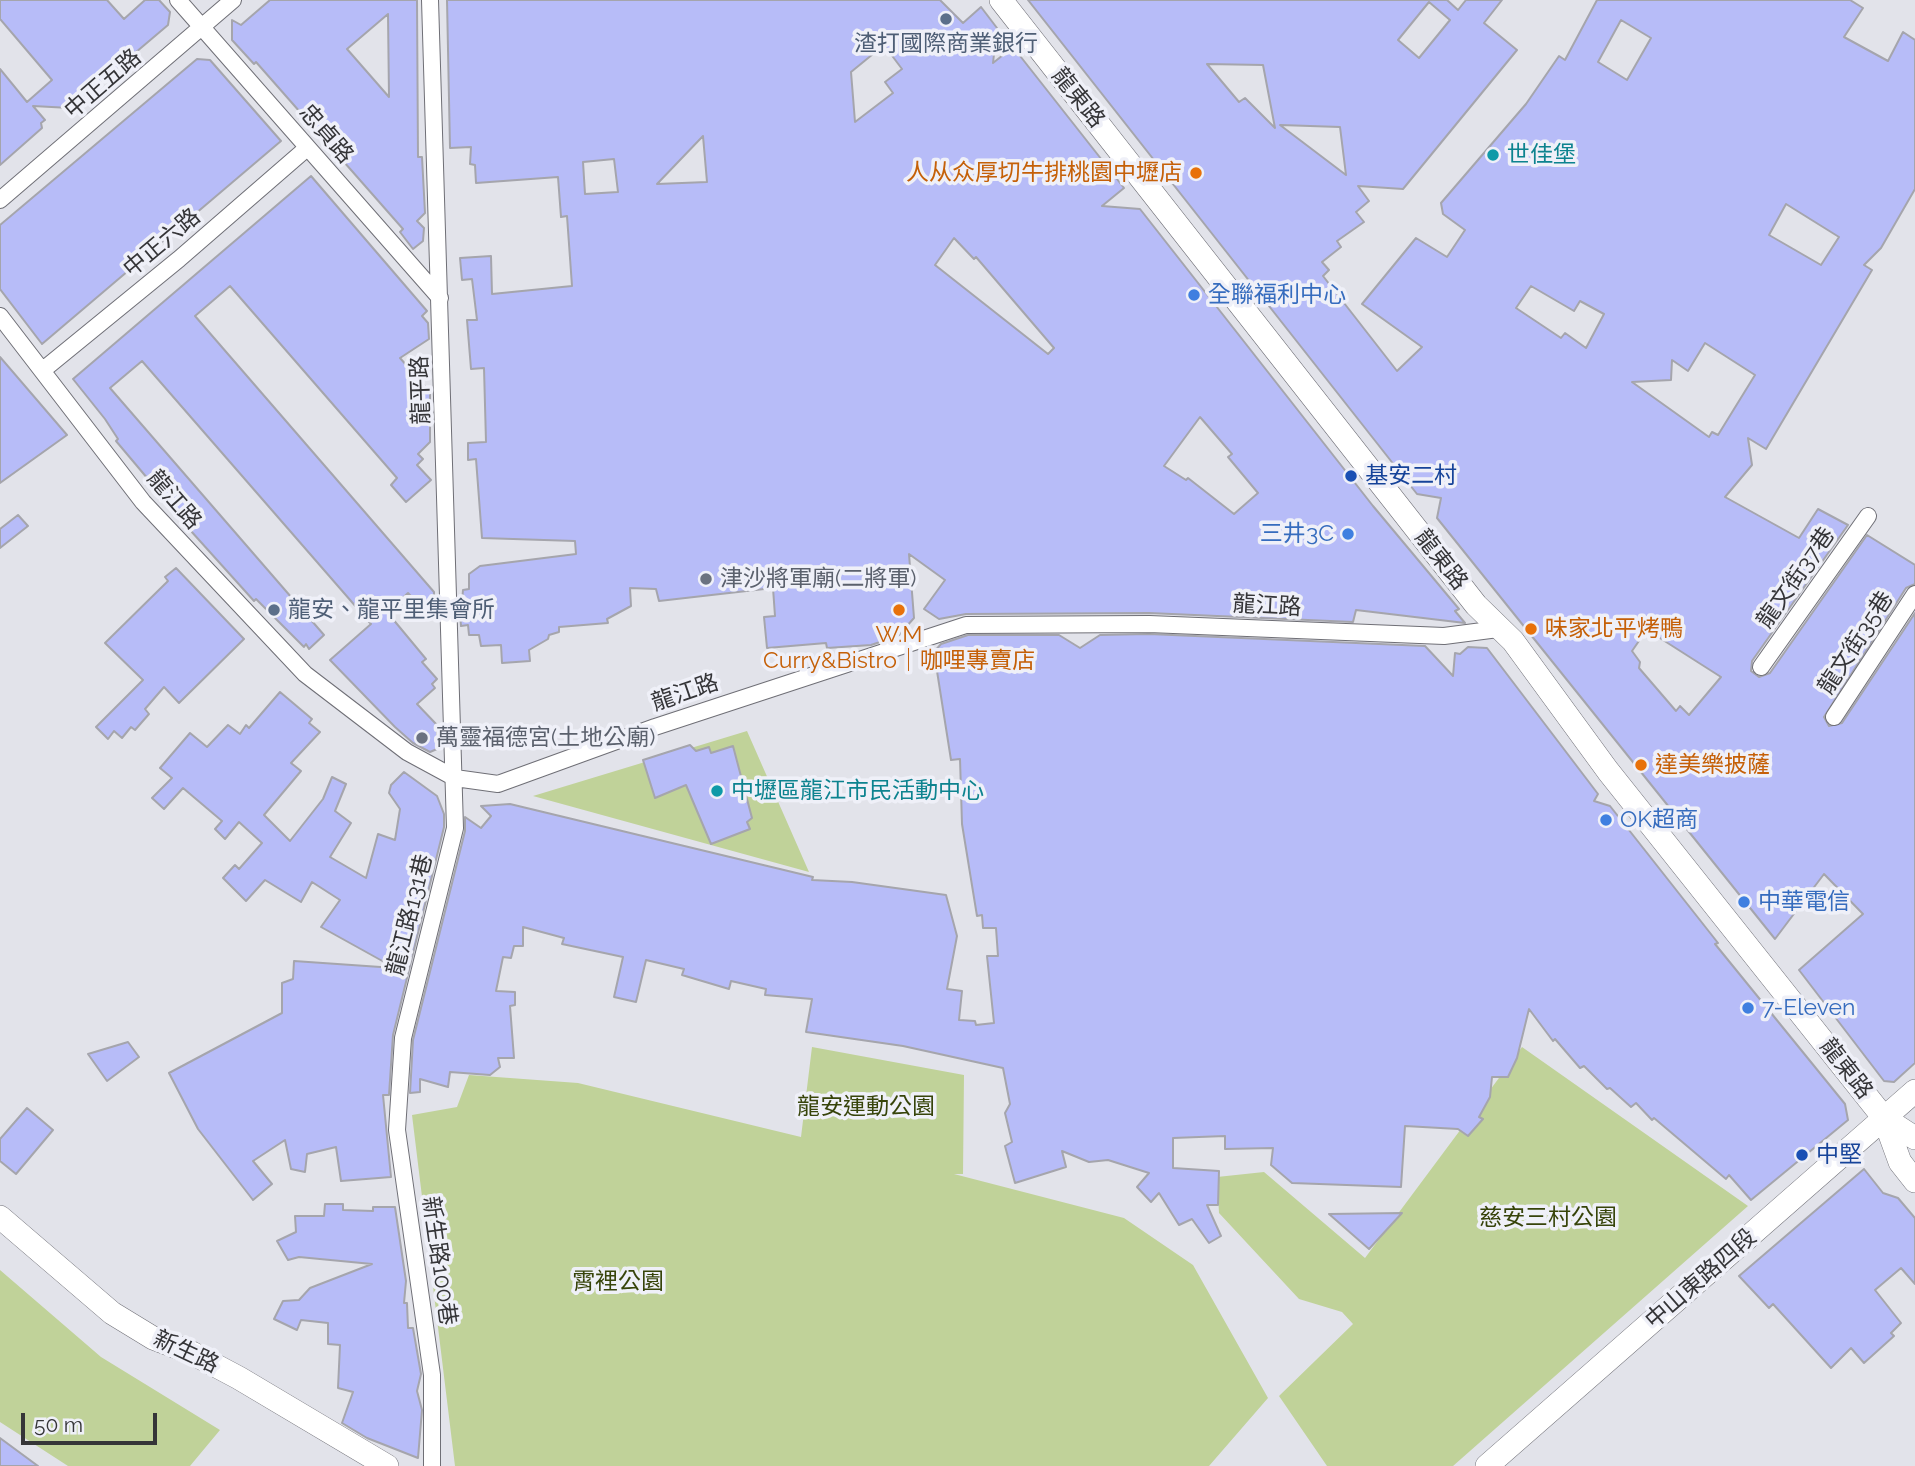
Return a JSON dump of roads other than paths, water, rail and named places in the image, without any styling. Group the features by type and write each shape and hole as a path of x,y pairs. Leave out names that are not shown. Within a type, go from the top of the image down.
{"street":[{"name":"忠貞路","path":"178,0 440,298"},
{"name":"中正五路","path":"0,200 233,0"},
{"name":"龍平路","path":"430,0 455,778"},
{"name":"龍東路","path":"1001,0 1498,629 1513,641 1608,771 1884,1118 1915,1138"},
{"name":"中正六路","path":"43,370 179,259 307,148"},
{"name":"龍江路","path":"0,316 143,502 306,674 407,752 455,778 498,784 655,727 966,625 1149,624 1444,636 1498,629"},
{"name":"龍文街37巷","path":"1761,667 1868,516"},
{"name":"龍文街35巷","path":"1834,717 1915,594"},
{"name":"龍江路131巷","path":"401,1063 403,1038 456,828 455,778"},
{"name":"新生路100巷","path":"401,1063 397,1130 432,1375 432,1466"},
{"name":"中山東路四段","path":"1487,1466 1915,1091"},
{"name":"龍東路","path":"1884,1118 1900,1163 1915,1181"},
{"name":"新生路","path":"0,1217 112,1313 153,1338 192,1353 239,1378 387,1466"}],"place":[{"name":"渣打國際商業銀行","path":"946,19"},
{"name":"世佳堡","path":"1493,155"},
{"name":"人从众厚切牛排桃園中壢店","path":"1196,173"},
{"name":"全聯福利中心","path":"1194,295"},
{"name":"基安二村","path":"1351,476"},
{"name":"三井3C","path":"1348,534"},
{"name":"津沙將軍廟(二將軍)","path":"706,579"},
{"name":"龍安、龍平里集會所","path":"274,610"},
{"name":"W.M Curry&Bistro｜咖哩專賣店","path":"899,610"},
{"name":"味家北平烤鴨","path":"1531,629"},
{"name":"萬靈福德宮(土地公廟)","path":"422,738"},
{"name":"達美樂披薩","path":"1641,765"},
{"name":"中壢區龍江市民活動中心","path":"717,791"},
{"name":"OK超商","path":"1606,820"},
{"name":"中華電信","path":"1744,902"},
{"name":"7-Eleven","path":"1748,1008"},
{"name":"中堅","path":"1802,1155"}],"park label":[{"name":"龍安運動公園","path":"866,1107"},
{"name":"慈安三村公園","path":"1548,1218"},
{"name":"霄裡公園","path":"618,1282"}]}
